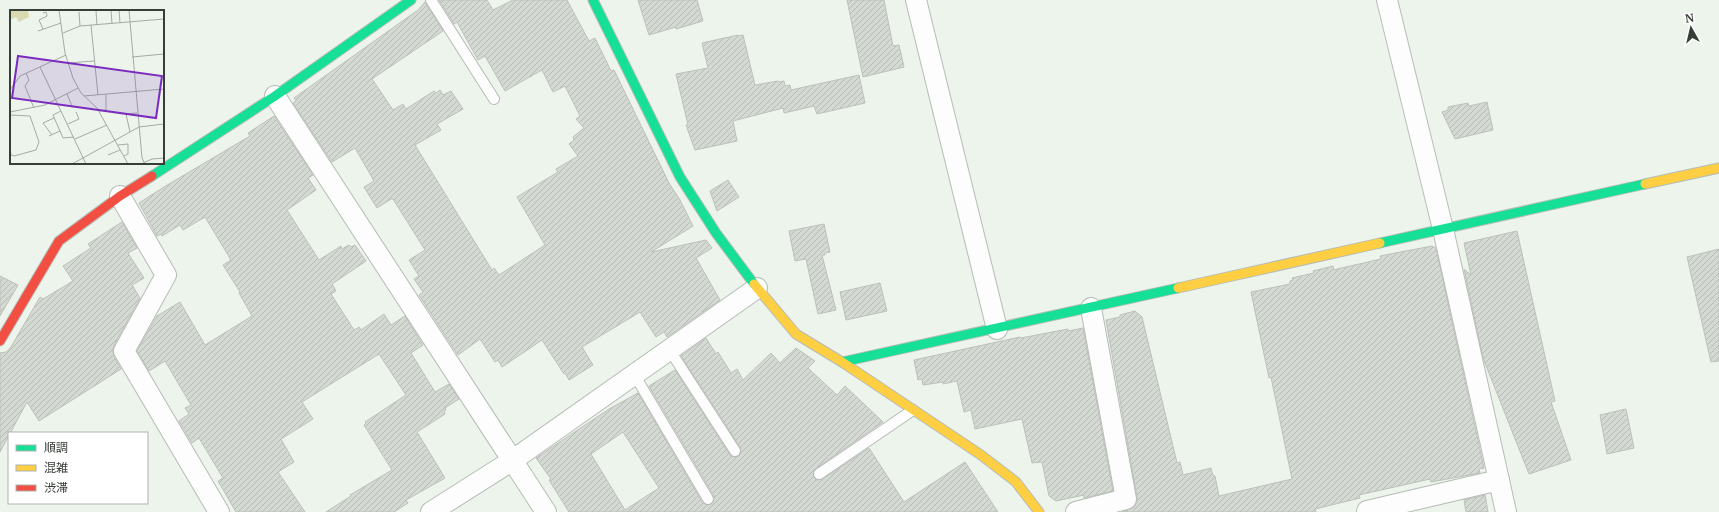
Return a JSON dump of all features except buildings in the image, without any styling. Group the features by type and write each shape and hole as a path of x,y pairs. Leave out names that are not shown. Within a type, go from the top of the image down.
{"street":[{"path":"0,341 59,241 120,196 274,96 410,0"},
{"path":"916,0 997,329"},
{"path":"1387,0 1443,229 1506,512"},
{"path":"599,1 680,177 716,233 757,288 796,334 842,362 980,455 1016,482 1039,512"},
{"path":"274,96 546,512"},
{"path":"842,362 997,329 1719,168"},
{"path":"120,196 166,275 124,351 219,512"},
{"path":"431,512 513,460 757,288"},
{"path":"1076,512 1126,499 1091,308"},
{"path":"1368,512 1367,510 1499,480"}],"lane":[{"path":"431,0 494,99"},
{"path":"669,349 735,451"},
{"path":"634,374 708,499"},
{"path":"819,474 913,410"}],"traffic: fast":[{"path":"152,176 275,96 411,0"},
{"path":"593,0 680,177 716,233 754,284"},
{"path":"1380,243 1645,184"},
{"path":"842,362 1178,288"}],"traffic: slow":[{"path":"1645,184 1719,168"},
{"path":"1178,288 1380,243"},
{"path":"754,284 796,334 842,362 981,455 1016,482 1039,512"}],"traffic: jam":[{"path":"0,341 59,241 120,196 152,176"}]}
